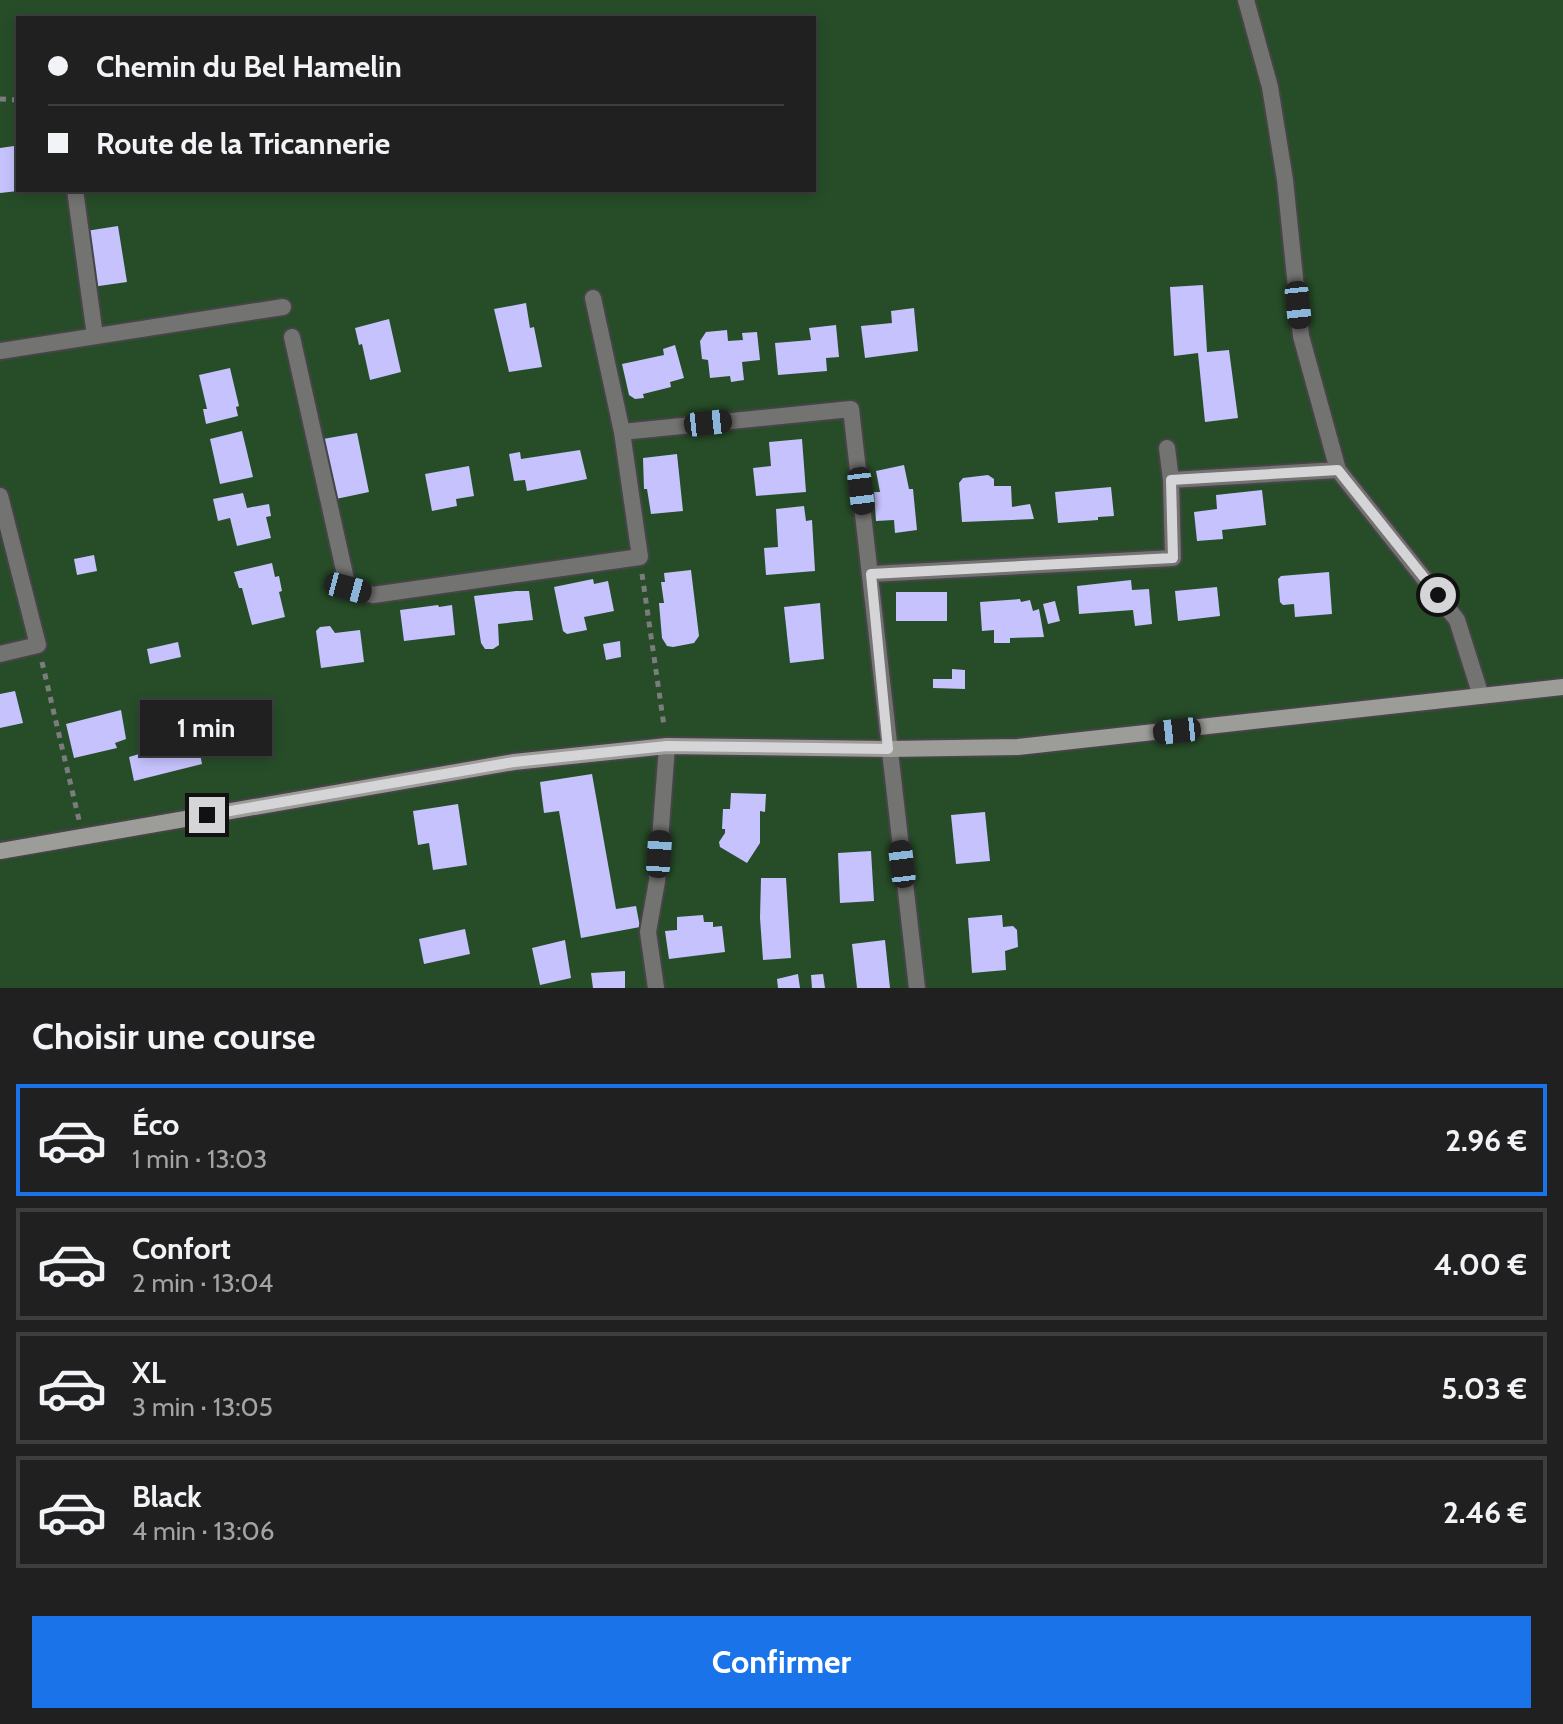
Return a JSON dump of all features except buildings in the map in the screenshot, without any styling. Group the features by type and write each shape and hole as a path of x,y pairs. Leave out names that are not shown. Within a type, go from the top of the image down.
{"main road":[{"path":"0,851 514,762 667,746 1018,747 1563,687"}],"street":[{"path":"1246,0 1270,87 1285,180 1301,336 1338,470 1457,620 1481,696"},
{"path":"75,192 95,336"},
{"path":"292,337 348,588 373,595 640,557 622,432 593,298"},
{"path":"0,351 283,307"},
{"path":"622,432 851,409 917,988"},
{"path":"871,574 1173,558 1167,448"},
{"path":"1171,480 1338,470"},
{"path":"0,496 38,645 0,654"},
{"path":"656,988 648,932 657,881 667,746"}],"path":[{"path":"640,557 667,746"},
{"path":"38,645 83,836"}],"green space":[{"path":"0,0 1563,0 1563,988 0,988"}],"route":[{"path":"207,815 514,762 667,746 888,749 871,574 1173,558 1171,480 1338,470 1438,595"}]}
